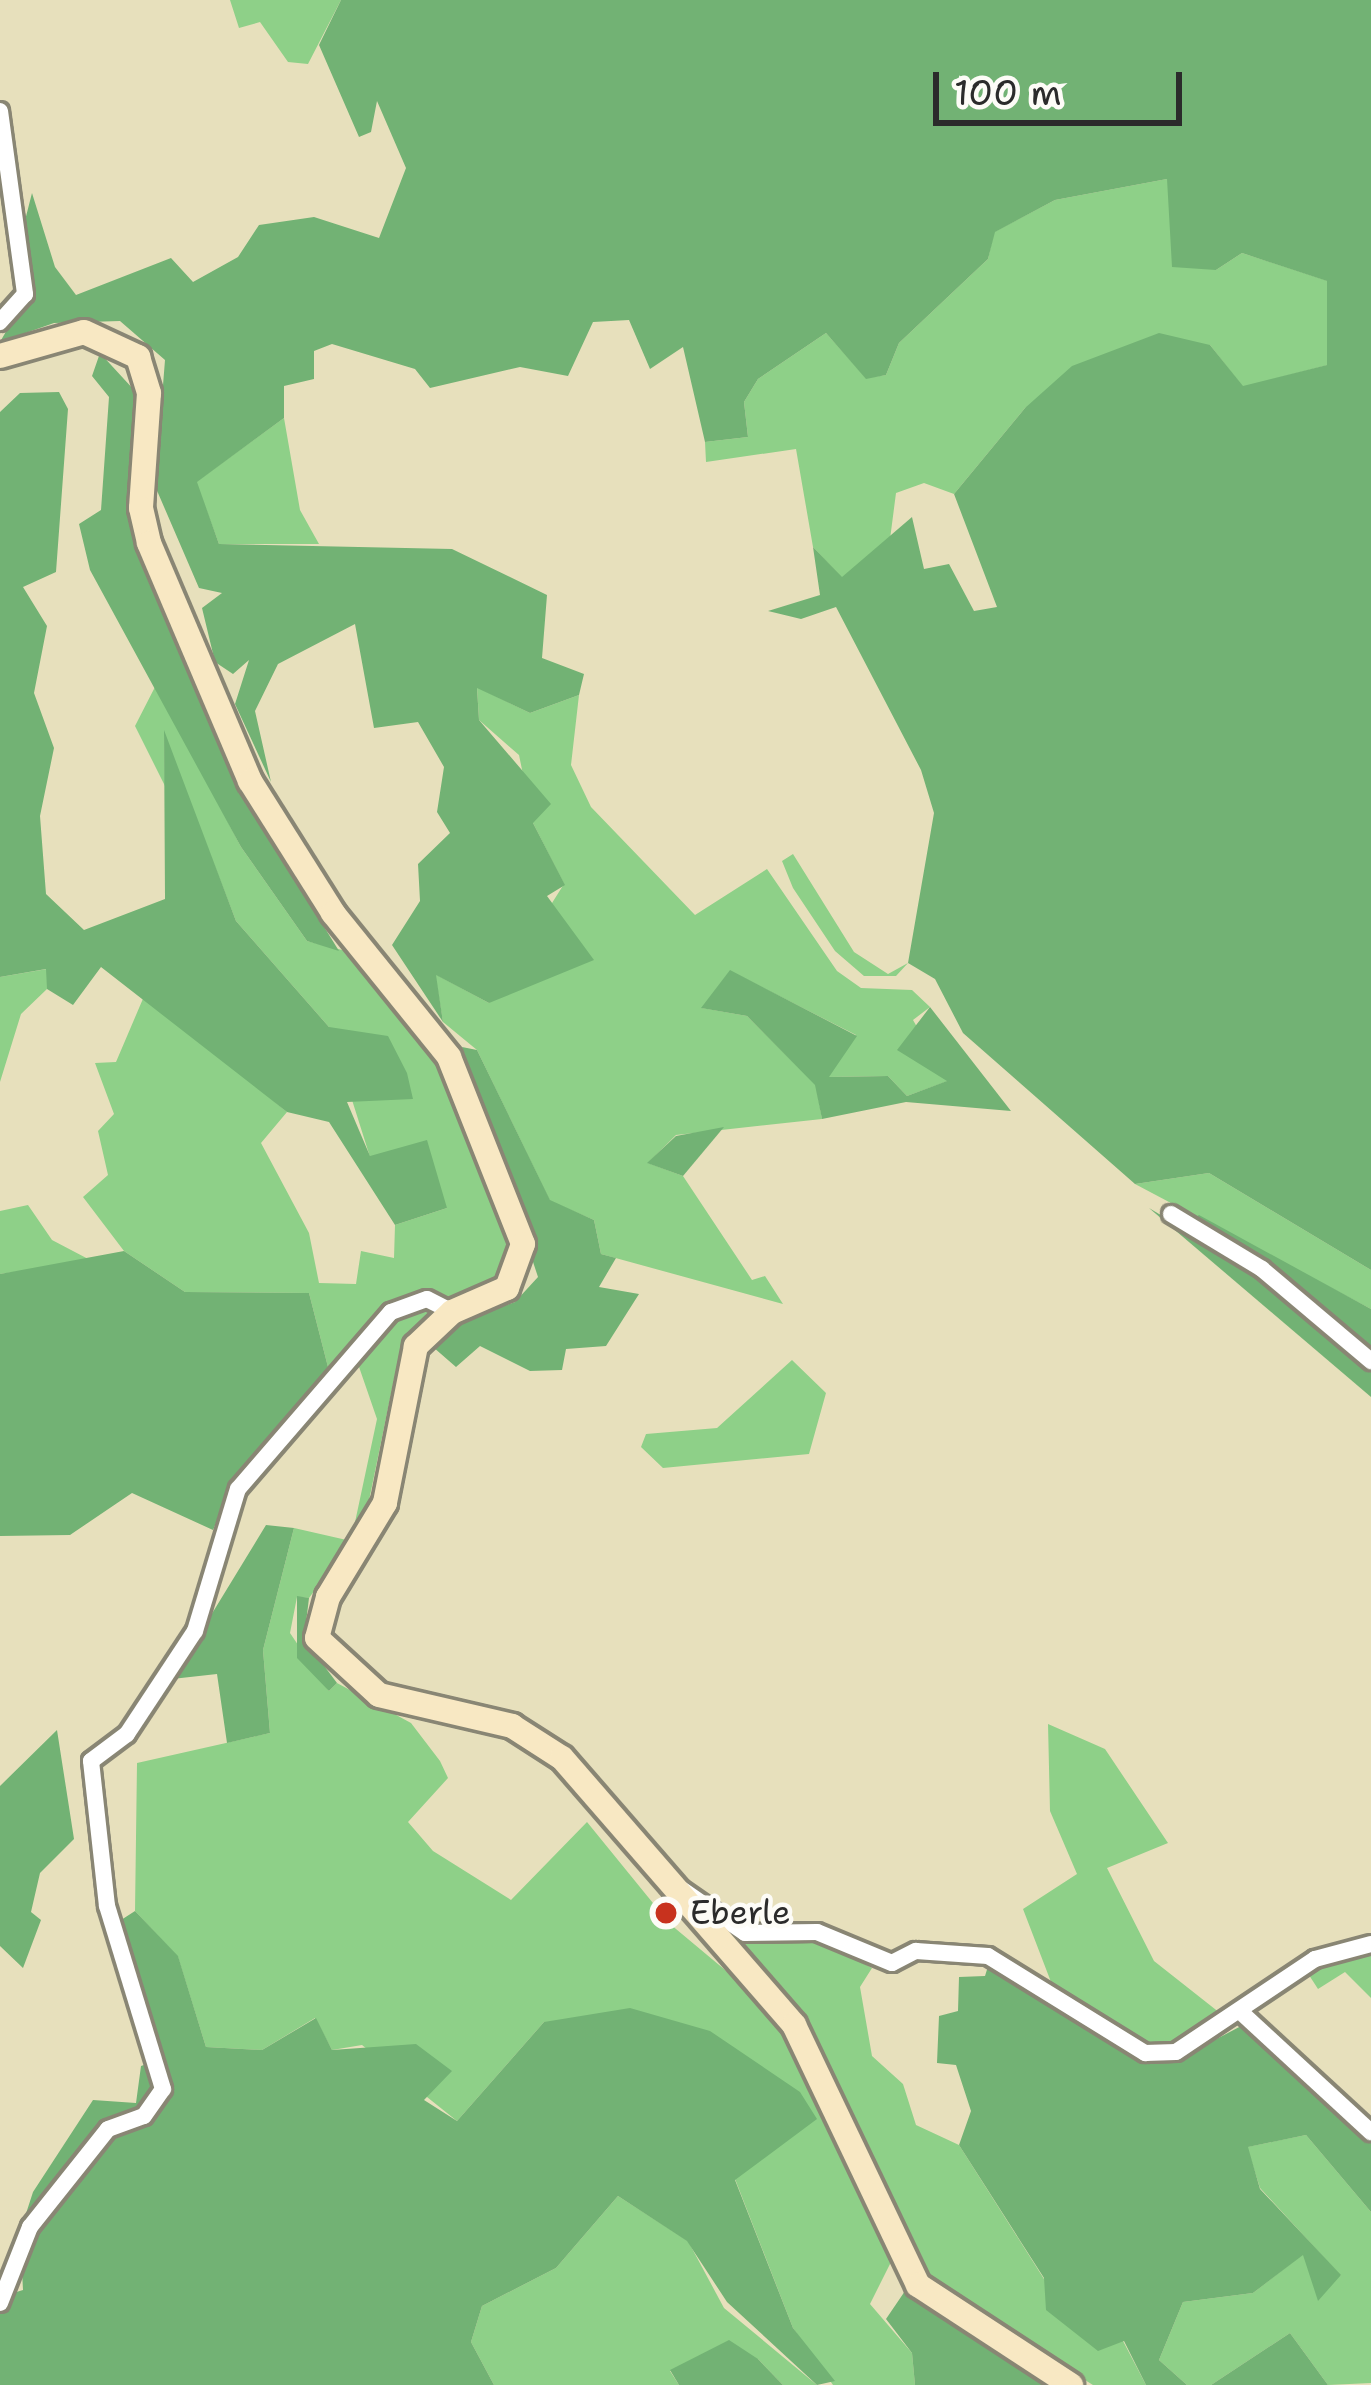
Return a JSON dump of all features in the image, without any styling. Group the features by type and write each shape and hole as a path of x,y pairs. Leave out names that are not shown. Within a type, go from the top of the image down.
{"main road":[{"path":"0,356 104,333 142,365 149,543 250,781 333,913 449,1057 516,1221 518,1274 452,1312 416,1346 385,1503 328,1597 316,1638 380,1695 512,1726 551,1747 794,2025 918,2285 1071,2385"}],"street":[{"path":"0,111 25,294 0,322"},
{"path":"1171,1214 1262,1269 1371,1361"},
{"path":"0,2302 30,2227 108,2129 144,2116 163,2089 107,1906 91,1761 127,1734 195,1631 238,1489 391,1312 427,1299 452,1312"},
{"path":"668,1884 745,1933 817,1932 892,1963 916,1952 988,1956 1145,2053 1175,2052 1244,2015 1316,1959 1371,1944"},
{"path":"1244,2015 1371,2132"}],"green space":[{"path":"230,0 341,0 308,64 288,62 260,22 239,28"},
{"path":"341,0 1371,0 1371,1270 1209,1173 1135,1184 963,1033 935,979 908,963 934,813 921,770 836,607 801,619 768,611 820,595 813,547 842,577 912,517 924,569 949,564 974,611 997,607 954,494 1025,408 1072,366 1159,333 1210,345 1243,386 1327,365 1327,281 1242,253 1216,270 1172,267 1167,179 1055,200 995,232 988,259 899,343 886,375 866,379 826,333 758,379 744,402 748,437 705,442 683,347 650,369 629,320 593,322 568,376 520,367 430,388 415,369 332,344 314,351 314,379 284,386 284,418 197,482 219,544 452,549 547,595 542,658 584,674 579,695 530,713 477,688 479,720 551,804 533,823 565,885 547,896 594,960 489,1003 436,975 443,1022 392,945 420,901 418,864 450,833 437,812 444,767 418,722 374,728 355,624 278,664 255,711 271,782 235,704 249,660 233,674 215,662 202,608 222,593 199,588 155,486 165,360 120,321 54,323 0,342 32,286 21,236 32,193 55,267 76,295 171,258 193,282 238,257 259,225 314,217 379,238 406,168 377,101 371,132 359,137 319,45"},
{"path":"1167,179 1216,270 1242,253 1328,281 1328,365 1243,387 1210,345 1025,408 954,494 924,483 896,493 889,547 842,578 813,547 796,449 706,462 705,442 748,437 744,402 758,379 826,333 866,378 886,375 899,343 988,259 994,232 1055,200"},
{"path":"100,353 135,391 128,480 144,561 273,844 339,951 307,941 241,847 90,570 79,524 101,510 109,397 92,376"},
{"path":"59,392 68,409 56,572 23,587 47,626 34,693 54,748 40,816 46,894 84,930 165,899 164,730 236,921 329,1027 388,1036 407,1073 413,1099 347,1102 370,1156 427,1140 447,1208 395,1225 329,1122 287,1112 101,967 73,1005 47,989 46,969 0,977 0,412 20,393"},
{"path":"284,418 300,510 319,544 219,544 196,482"},
{"path":"156,685 241,847 307,941 350,952 439,1059 510,1249 503,1274 431,1310 400,1350 365,1520 351,1541 377,1419 358,1364 328,1367 309,1293 185,1292 124,1251 83,1197 108,1175 98,1131 114,1114 95,1063 116,1062 145,994 287,1112 261,1143 309,1233 319,1283 356,1284 361,1251 394,1258 395,1225 447,1208 370,1157 329,1027 236,921 164,735 165,786 135,726"},
{"path":"477,687 530,713 579,695 571,765 591,807 695,915 767,869 837,971 861,988 912,990 930,1007 913,1020 948,1081 907,1096 888,1076 828,1077 856,1035 730,971 702,1008 747,1016 816,1085 822,1119 676,1135 648,1163 683,1176 752,1280 765,1276 783,1304 601,1254 594,1220 550,1201 477,1050 443,1022 435,974 489,1003 564,884 533,823 519,755 479,720"},
{"path":"793,854 854,952 888,974 908,963 896,976 864,976 835,951 793,888 782,861"},
{"path":"47,969 47,989 21,1014 0,1082 0,977"},
{"path":"730,970 857,1036 829,1077 888,1076 907,1096 947,1081 897,1050 930,1007 1011,1111 906,1102 822,1119 815,1085 747,1016 701,1008"},
{"path":"462,1047 477,1050 550,1200 594,1220 601,1254 616,1258 599,1287 639,1294 606,1346 566,1349 562,1370 530,1371 480,1346 456,1367 433,1347 463,1321 515,1302 538,1277"},
{"path":"724,1127 683,1176 647,1163 676,1136"},
{"path":"1209,1173 1371,1270 1371,1309 1135,1184"},
{"path":"28,1205 52,1240 92,1261 0,1274 0,1211"},
{"path":"1149,1208 1254,1271 1371,1370 1371,1397"},
{"path":"1199,1215 1371,1309 1371,1356 1191,1221"},
{"path":"124,1251 185,1292 309,1293 328,1367 230,1490 213,1530 132,1493 70,1535 0,1536 0,1274"},
{"path":"792,1360 826,1393 809,1454 663,1468 641,1447 646,1434 717,1428"},
{"path":"266,1525 294,1528 263,1650 270,1733 227,1743 217,1674 172,1679"},
{"path":"294,1528 351,1541 309,1598 297,1597 290,1633 329,1691 337,1683 411,1723 440,1761 448,1778 408,1822 433,1851 511,1900 587,1822 670,1924 755,1995 803,2065 891,2262 870,2304 912,2353 915,2385 833,2385 793,2328 735,2179 544,2022 457,2121 362,2045 332,2050 315,2018 262,2050 206,2047 178,1957 135,1911 137,1763 270,1733 263,1650"},
{"path":"297,1596 309,1598 304,1639 337,1683 329,1691 297,1658"},
{"path":"1048,1724 1105,1749 1168,1843 1107,1868 1154,1961 1225,2017 1167,2047 1145,2045 1051,1982 1023,1909 1077,1874 1050,1811"},
{"path":"57,1730 74,1839 40,1873 31,1912 41,1920 23,1968 0,1946 0,1786"},
{"path":"135,1911 178,1956 206,2047 262,2050 316,2018 332,2050 416,2044 452,2071 424,2100 457,2121 544,2022 630,2008 710,2031 800,2092 817,2119 735,2180 793,2328 835,2381 817,2385 727,2302 687,2241 618,2196 556,2268 482,2306 471,2342 494,2385 0,2385 0,2297 23,2290 20,2232 33,2192 93,2100 136,2103 141,2066 161,2059 118,1922"},
{"path":"729,1937 815,1938 872,1968 860,1987 872,2056 903,2084 916,2125 959,2145 1044,2279 1123,2341 1146,2385 1093,2385 929,2285 803,2021"},
{"path":"1371,1950 1371,1998 1345,1972 1318,1989 1307,1972"},
{"path":"989,1963 1143,2063 1173,2062 1243,2025 1371,2139 1371,2212 1306,2135 1248,2147 1260,2189 1341,2275 1318,2301 1303,2255 1253,2293 1183,2302 1159,2360 1187,2385 1146,2385 1124,2341 1098,2351 1046,2310 1044,2278 959,2145 971,2111 956,2065 937,2063 939,2016 958,2011 959,1977 985,1976"},
{"path":"1306,2135 1371,2212 1371,2383 1328,2385 1290,2333 1211,2385 1187,2385 1159,2360 1183,2302 1253,2293 1303,2254 1341,2276 1260,2188 1247,2147"},
{"path":"618,2196 688,2241 724,2308 817,2385 783,2385 758,2359 670,2371 679,2385 494,2385 471,2342 482,2306 556,2268"},
{"path":"905,2291 1052,2385 915,2385 912,2353 886,2319"},
{"path":"1290,2333 1328,2385 1211,2385"},
{"path":"729,2340 758,2359 783,2385 679,2385 670,2370"}],"place":[{"name":"Eberle","path":"666,1913"}]}
